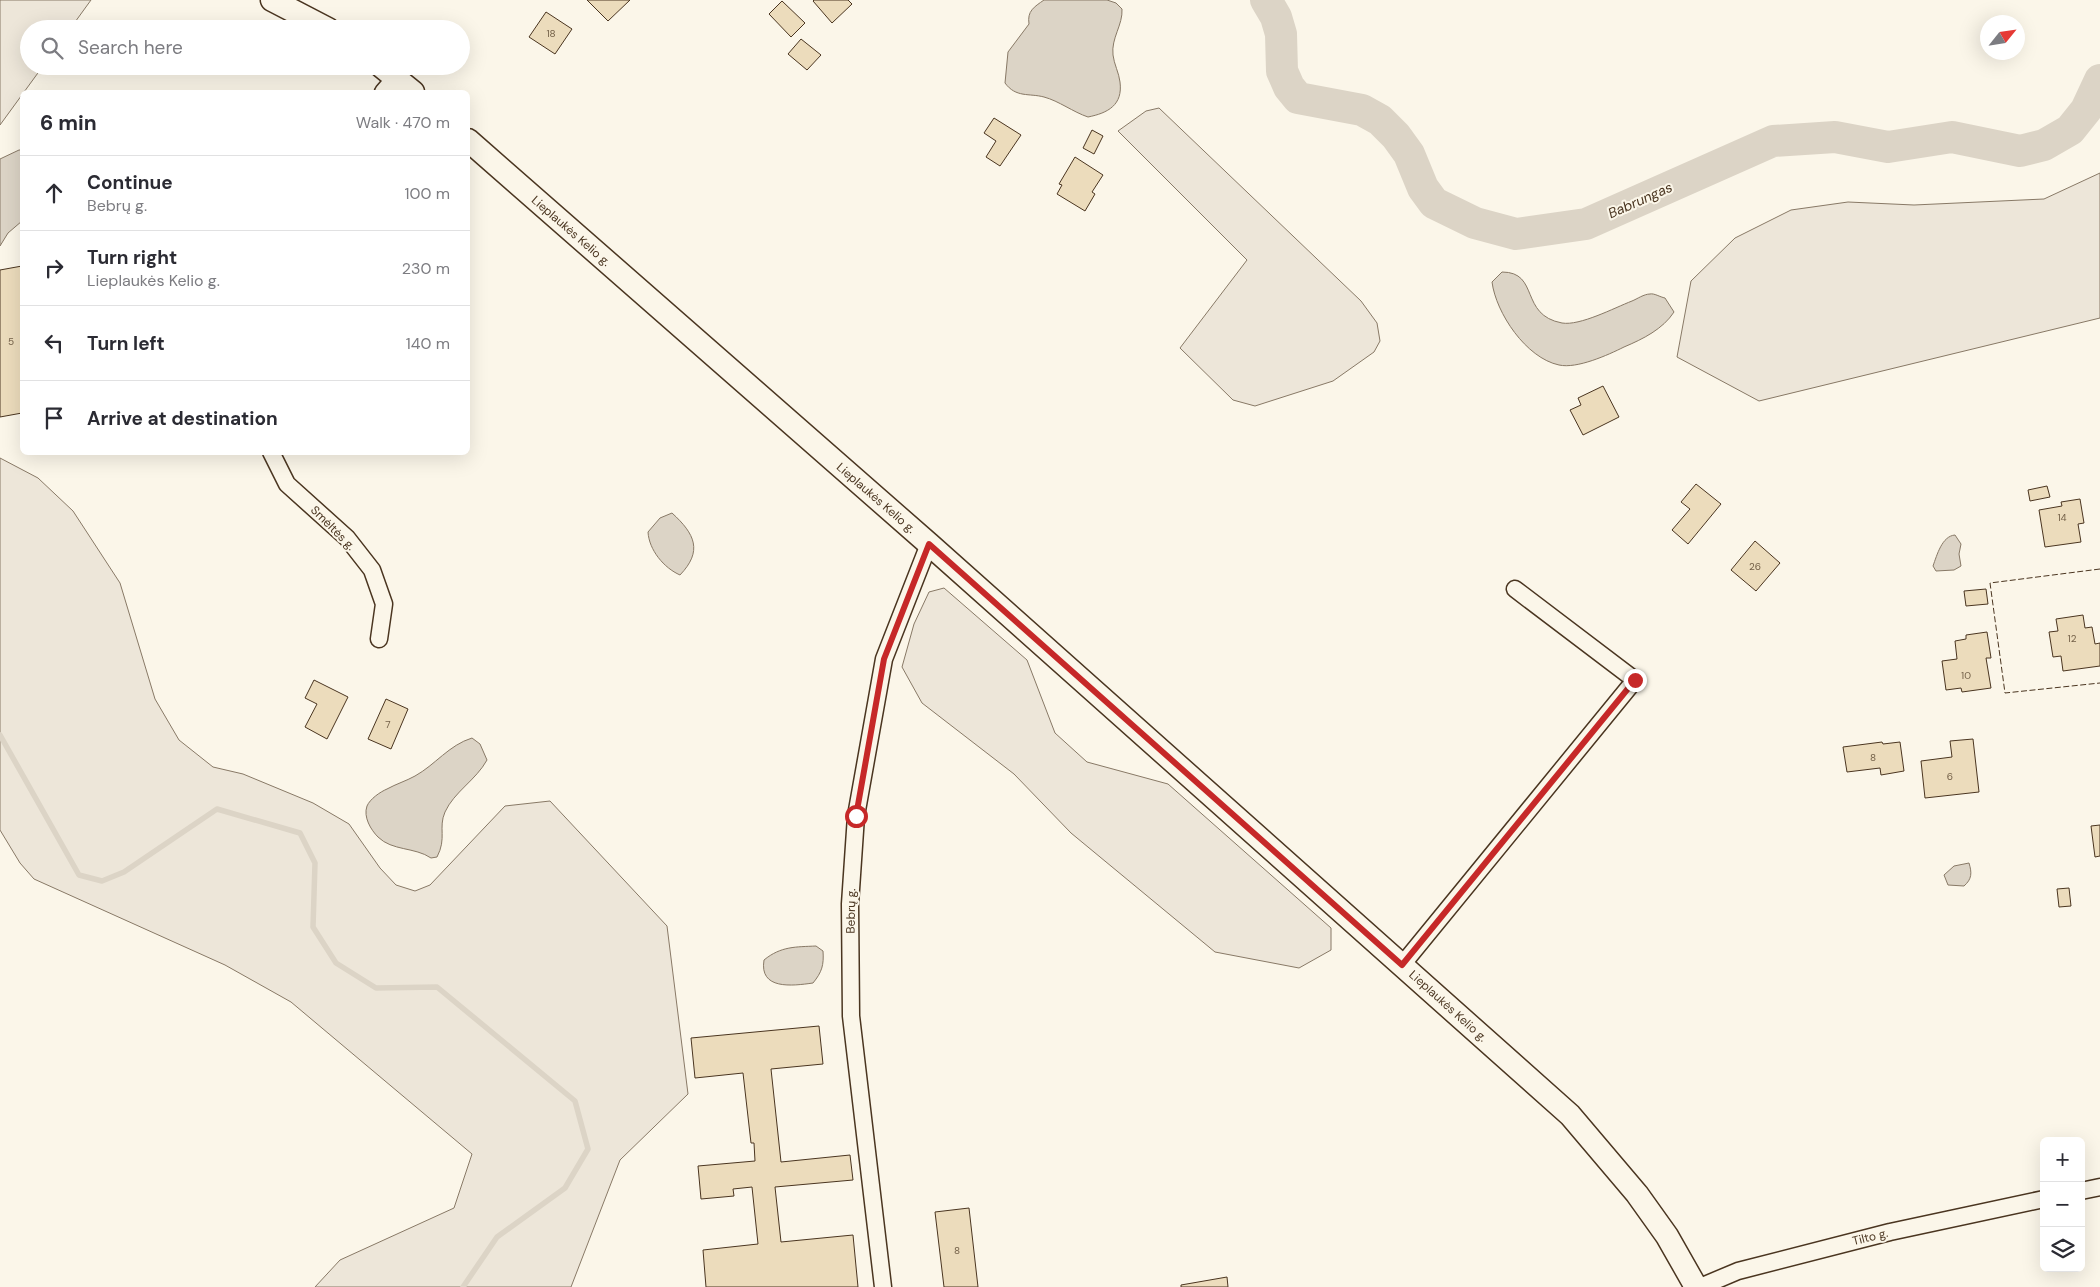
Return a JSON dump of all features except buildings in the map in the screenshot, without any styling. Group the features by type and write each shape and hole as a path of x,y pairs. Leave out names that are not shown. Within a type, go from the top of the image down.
{"main road":[{"path":"272,0 311,20"},
{"path":"387,79 409,90"},
{"name":"Lieplaukės Kelio g.","path":"470,142 929,544 1570,1115 1637,1194 1667,1236 1696,1287"}],"street":[{"name":"Smėltės g.","path":"272,455 287,484 348,538 372,570 384,604 379,639"},
{"name":"Bebrų g.","path":"883,1287 851,1016 850,904 856,816 884,659 929,544"},
{"path":"1402,965 1635,680 1516,589"},
{"path":"2085,1190 2100,1187"},
{"name":"Tilto g.","path":"1700,1287 1738,1271 1890,1232 2040,1200"}],"shaded area":[{"path":"0,0 91,0 77,20 20,20 20,75 36,75 26,90 20,90 20,98 0,125"},
{"path":"1044,0 1107,0 1116,3 1122,9 1121,21 1113,49 1120,90 1119,97 1113,107 1088,117 1050,99 1018,93 1009,88 1005,83 1008,52 1029,24 1029,16 1032,10"},
{"path":"1159,108 1361,301 1377,323 1380,341 1374,352 1333,381 1255,406 1233,400 1180,348 1247,260 1118,131 1146,111"},
{"path":"20,150 20,223 8,233 0,246 0,159"},
{"path":"2100,173 2100,318 1759,401 1677,357 1691,281 1735,238 1791,210 1848,202 1914,205 2044,199"},
{"path":"1502,272 1514,274 1521,279 1540,312 1549,319 1562,323 1578,322 1587,319 1648,294 1665,298 1674,312 1664,324 1631,344 1583,363 1566,366 1559,365 1547,361 1524,344 1506,320 1492,282"},
{"path":"0,458 38,478 73,511 120,583 155,699 179,740 213,767 243,774 313,803 349,824 380,868 396,885 415,891 430,885 505,806 550,801 667,926 688,1094 620,1160 571,1287 315,1287 340,1260 454,1208 472,1154 291,1002 225,965 34,879 20,863 0,830"},
{"path":"672,513 691,536 694,550 692,558 680,575 668,568 658,558 651,545 648,532 660,518"},
{"path":"1955,535 1961,544 1959,554 1961,566 1954,570 1936,571 1933,566 1943,542 1950,536"},
{"path":"944,588 1027,660 1055,733 1087,762 1168,784 1331,928 1331,950 1299,968 1215,952 1071,833 1014,774 922,703 902,667 914,624 929,592"},
{"path":"472,738 480,744 487,760 477,774 454,798 445,812 442,823 442,839 437,857 431,858 418,852 390,845 378,837 370,827 367,819 366,810 370,801 384,790 415,776 456,745"},
{"path":"1969,863 1971,876 1969,881 1964,886 1948,885 1944,875 1954,866"},
{"path":"816,946 823,951 823,960 822,968 813,983 779,984 767,977 764,970 764,960 770,955 789,948"}],"waterway":[{"name":"Babrungas","path":"1266,0 1276,17 1281,34 1282,71 1289,87 1298,98 1362,110 1380,120 1396,136 1409,154 1423,188 1434,203 1475,223 1516,234 1586,224 1773,141 1835,137 1888,147 1952,137 2020,151 2044,145 2070,130 2086,110 2100,80"},
{"path":"0,735 79,875 102,881 124,872 217,809 300,833 315,863 313,927 336,963 376,988 437,987 575,1101 588,1149 565,1188 497,1237 463,1287"}],"fence":[{"path":"2100,569 1990,583 2005,693 2100,683"}],"route":[{"path":"856,816 884,659 929,544 1402,965 1635,680"}]}
